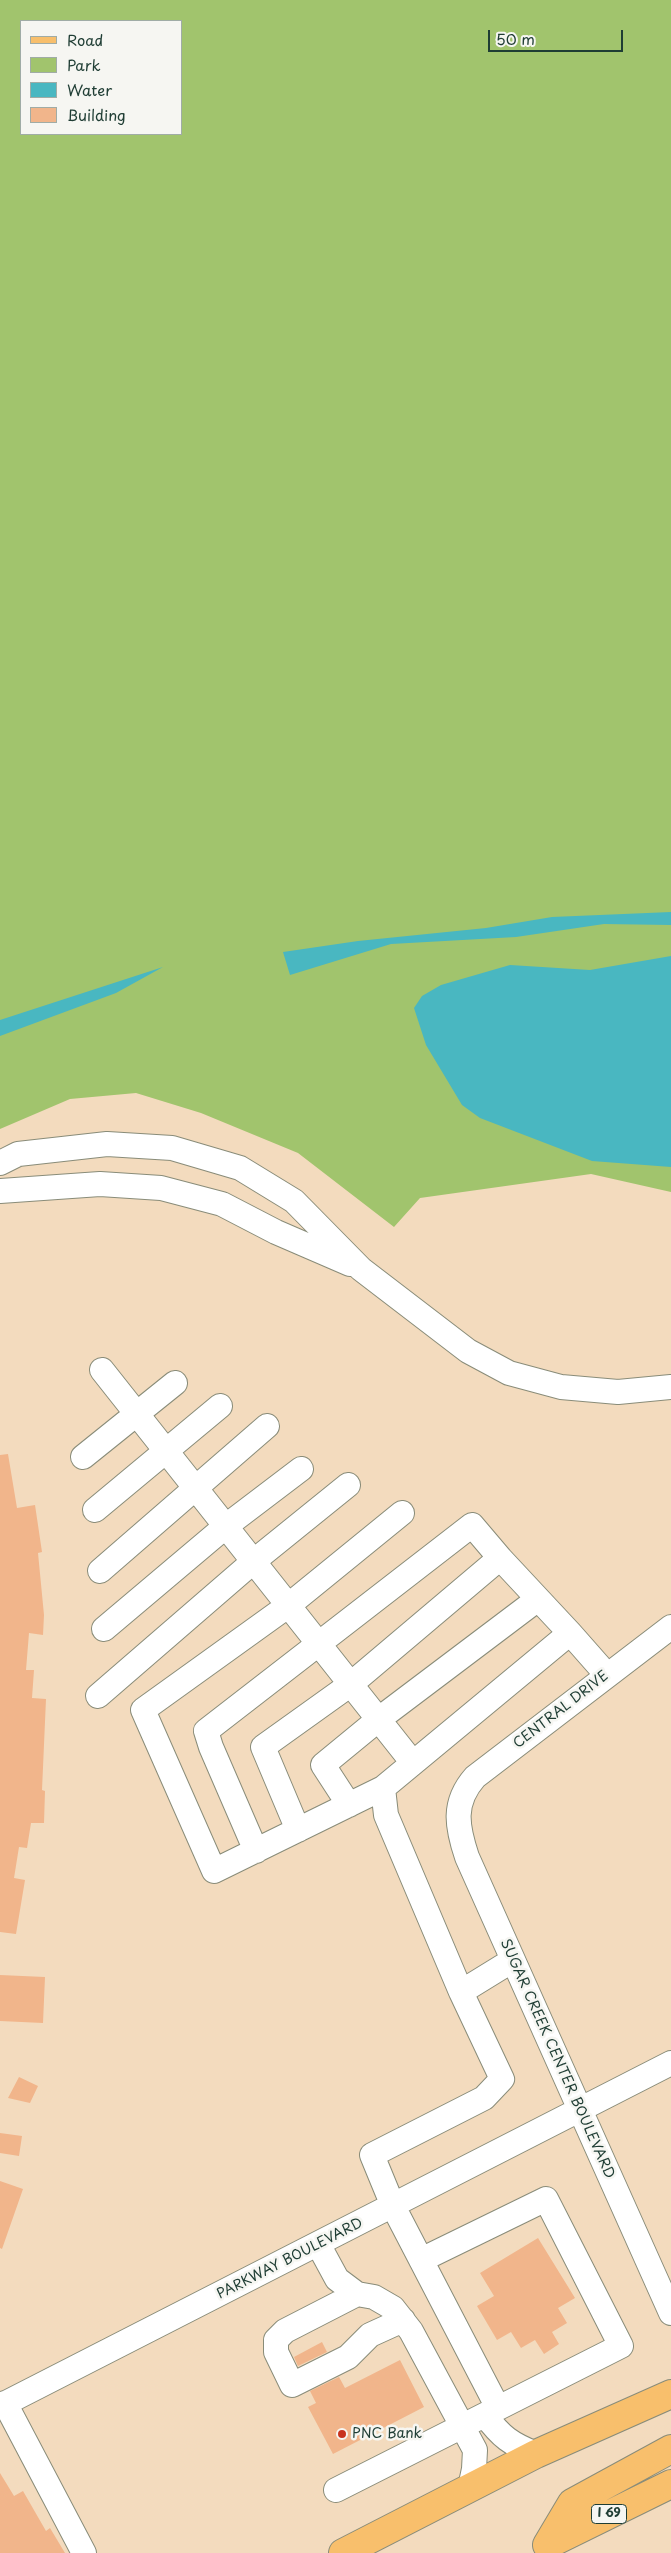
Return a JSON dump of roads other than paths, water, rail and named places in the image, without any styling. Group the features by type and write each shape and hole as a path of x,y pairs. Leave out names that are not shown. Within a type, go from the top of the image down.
{"main road":[{"path":"343,2553 536,2454 671,2394"},
{"path":"539,2549 572,2503 671,2448"},
{"name":"I 69","path":"539,2549 671,2484"}],"street":[{"path":"0,1163 18,1154 107,1144 172,1148 240,1168 294,1201 361,1270 468,1351 509,1373 562,1387 618,1392 660,1387 671,1375"},
{"path":"0,1191 100,1184 161,1188 222,1204 276,1232 361,1270"},
{"path":"102,1370 414,1763"},
{"path":"83,1457 175,1383"},
{"path":"95,1510 220,1406"},
{"path":"100,1571 267,1426"},
{"path":"104,1630 226,1526 301,1469"},
{"path":"98,1696 254,1561 348,1485"},
{"path":"402,1514 289,1605 143,1710 214,1871 383,1788 570,1633"},
{"path":"256,1851 211,1747 206,1731 472,1526 607,1675"},
{"path":"298,1830 263,1747 351,1684 500,1558"},
{"path":"349,1805 323,1765 379,1719 538,1599"},
{"name":"CENTRAL DRIVE","path":"460,1801 466,1787 475,1777 671,1627"},
{"path":"383,1788 386,1815 461,1992 502,2079 484,2098 372,2155 393,2206 421,2260 491,2412 498,2433 513,2444 536,2454"},
{"name":"SUGAR CREEK CENTER BOULEVARD","path":"460,1801 459,1825 467,1857 671,2313"},
{"path":"461,1992 512,1960"},
{"name":"PARKWAY BOULEVARD","path":"3,2404 671,2063"},
{"path":"336,2490 621,2346 546,2199 421,2260"},
{"path":"318,2244 337,2279 357,2294 374,2298 393,2308 411,2331 475,2450 470,2488"},
{"path":"357,2294 284,2331 276,2340 276,2352 292,2385 348,2357 370,2335 402,2320"},
{"path":"3,2404 84,2553"}],"water":[{"path":"671,912 671,925 604,924 516,937 391,944 290,975 283,952 358,941 486,928 552,917"},
{"path":"671,956 671,1167 592,1161 480,1118 462,1105 426,1045 414,1008 422,996 441,985 510,965 590,970"},
{"path":"163,967 116,993 0,1036 0,1020"}],"place":[{"name":"PNC Bank","path":"342,2434"}]}
